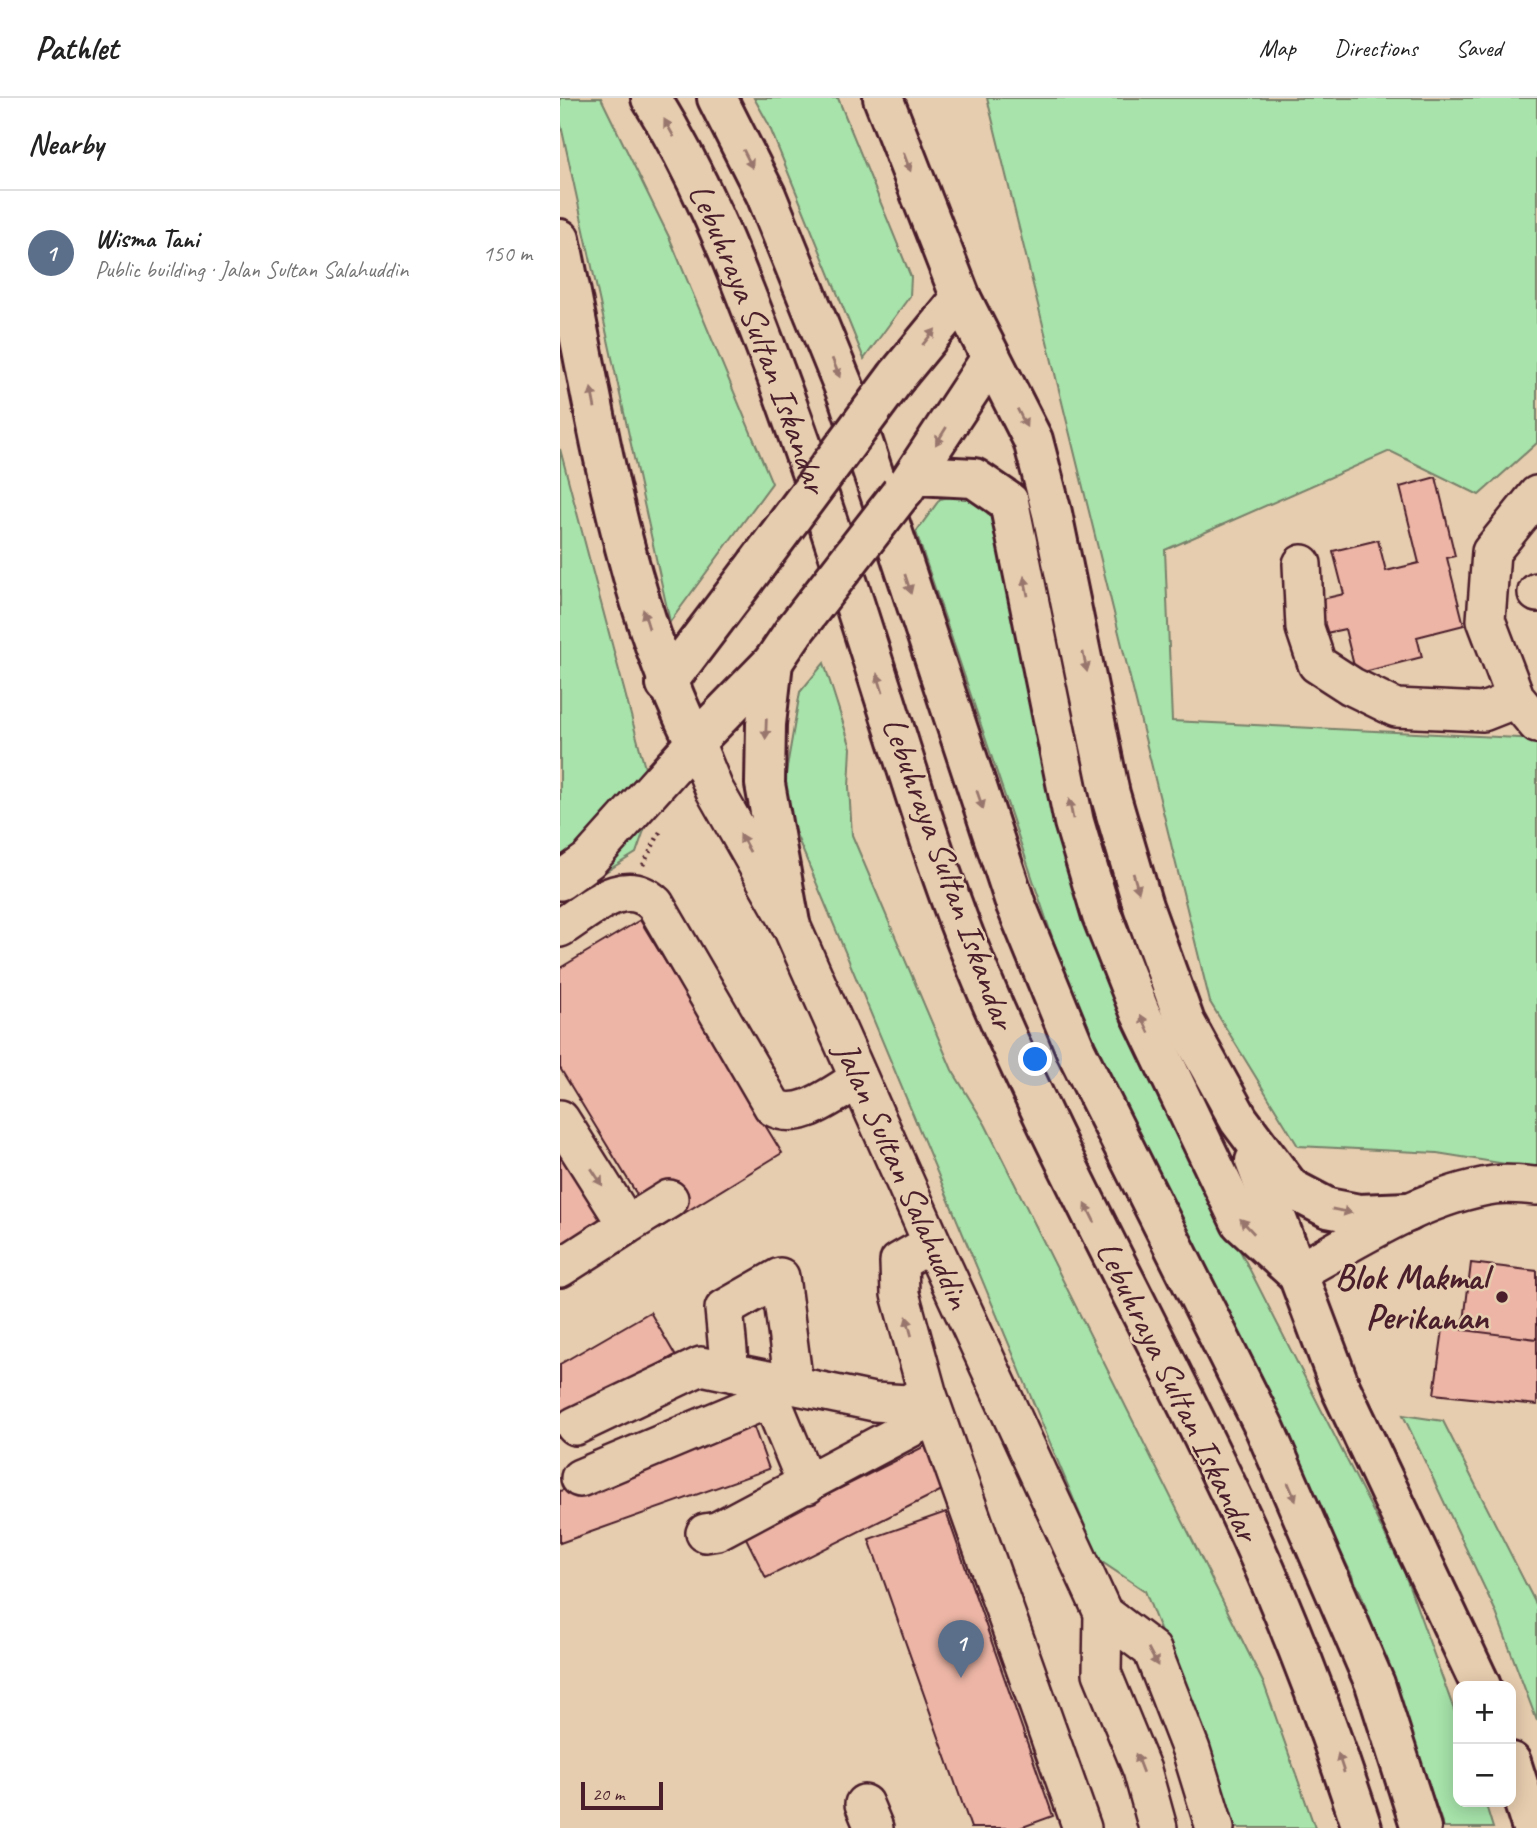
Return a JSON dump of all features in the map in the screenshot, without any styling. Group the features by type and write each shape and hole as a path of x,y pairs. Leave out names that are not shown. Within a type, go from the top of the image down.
{"main road":[{"name":"Lebuhraya Sultan Iskandar","path":"651,98 699,182 730,253 784,394 838,548 923,819 967,943 1062,1156 1251,1538 1326,1716 1362,1828"},
{"name":"Lebuhraya Sultan Iskandar","path":"717,98 766,195 848,397 1016,905 1045,979 1076,1051 1265,1429 1375,1684 1421,1828"},
{"path":"883,98 961,298 1033,440 1072,604 1110,794 1143,906 1185,1022 1239,1120 1290,1188 1328,1208 1359,1214 1408,1212"},
{"path":"560,239 622,542 666,684 695,743 784,646 909,484 991,358"},
{"path":"666,684 897,376 961,298"},
{"path":"909,484 974,478 1009,502 1074,822 1102,916 1140,1012 1241,1223 1296,1273"},
{"path":"784,646 766,724 765,784 790,923"},
{"path":"1239,1120 1341,1389 1479,1681"},
{"path":"1516,1778 1532,1828"}],"street":[{"path":"1302,564 1306,628 1317,664 1396,708 1526,712 1486,620 1491,552 1537,495"},
{"path":"560,881 589,860 695,743"},
{"name":"Jalan Sultan Salahuddin","path":"695,743 714,789 790,923 932,1243 1103,1613 1102,1673 1142,1770 1158,1828"},
{"path":"560,928 617,892 644,894 655,904 773,1107 784,1114 797,1113 859,1079"},
{"path":"560,1119 627,1225"},
{"path":"1296,1273 1408,1212 1460,1192 1497,1185 1537,1186"},
{"path":"560,1268 668,1199"},
{"path":"932,1243 899,1262 900,1294 931,1404 1082,1828"},
{"path":"575,1426 701,1366 764,1384 908,1404 931,1404"},
{"path":"580,1478 764,1384"},
{"path":"764,1384 807,1485"},
{"path":"844,1395 869,1451"},
{"path":"705,1533 717,1531 869,1451 931,1404"},
{"name":"Jalan Sultan Salahuddin","path":"1103,1613 1152,1650 1191,1750 1215,1828"}],"path":[{"path":"630,891 661,831"}],"green space":[{"path":"560,98 601,98 670,239 772,483 670,622 560,121"},
{"path":"754,98 838,98 911,277 910,296 864,359 768,123"},
{"path":"987,98 1537,98 1537,443 1479,495 1390,451 1165,550 1172,721 1537,739 1537,1169 1437,1153 1298,1146 1210,1002"},
{"path":"560,449 654,802 636,853 560,900"},
{"path":"959,495 979,502 996,524 1175,1123 1404,1572 1453,1707 1453,1807 1487,1807 1493,1828 1444,1828 1361,1594 1072,996 916,532 940,499"},
{"path":"824,663 851,748 849,787 852,835 952,1070 985,1124 1264,1684 1315,1828 1227,1828 1205,1746 1145,1591 1099,1560 793,827 784,784 800,692"},
{"path":"1403,1415 1443,1421 1537,1606 1537,1721 1495,1610"}],"building":[{"path":"1436,477 1455,556 1447,558 1464,625 1417,637 1422,657 1356,674 1345,629 1326,633 1318,600 1344,594 1333,551 1378,540 1386,571 1419,563 1400,487"},
{"path":"640,920 782,1153 658,1229 560,1068 560,968"},
{"path":"560,1154 604,1225 560,1253"},
{"name":"Blok Makmal Perikanan","path":"1471,1263 1537,1271 1537,1339 1463,1330"},
{"path":"650,1312 675,1355 560,1421 560,1364"},
{"path":"1444,1322 1464,1323 1463,1330 1537,1339 1537,1405 1434,1394"},
{"path":"752,1422 769,1469 560,1543 560,1491"},
{"path":"925,1446 946,1488 766,1578 745,1536"},
{"path":"946,1512 1053,1816 1020,1828 971,1828 869,1539"}],"place":[{"name":"Blok Makmal Perikanan","path":"1502,1297"},
{"name":"Wisma Tani","path":"961,1678"}]}
